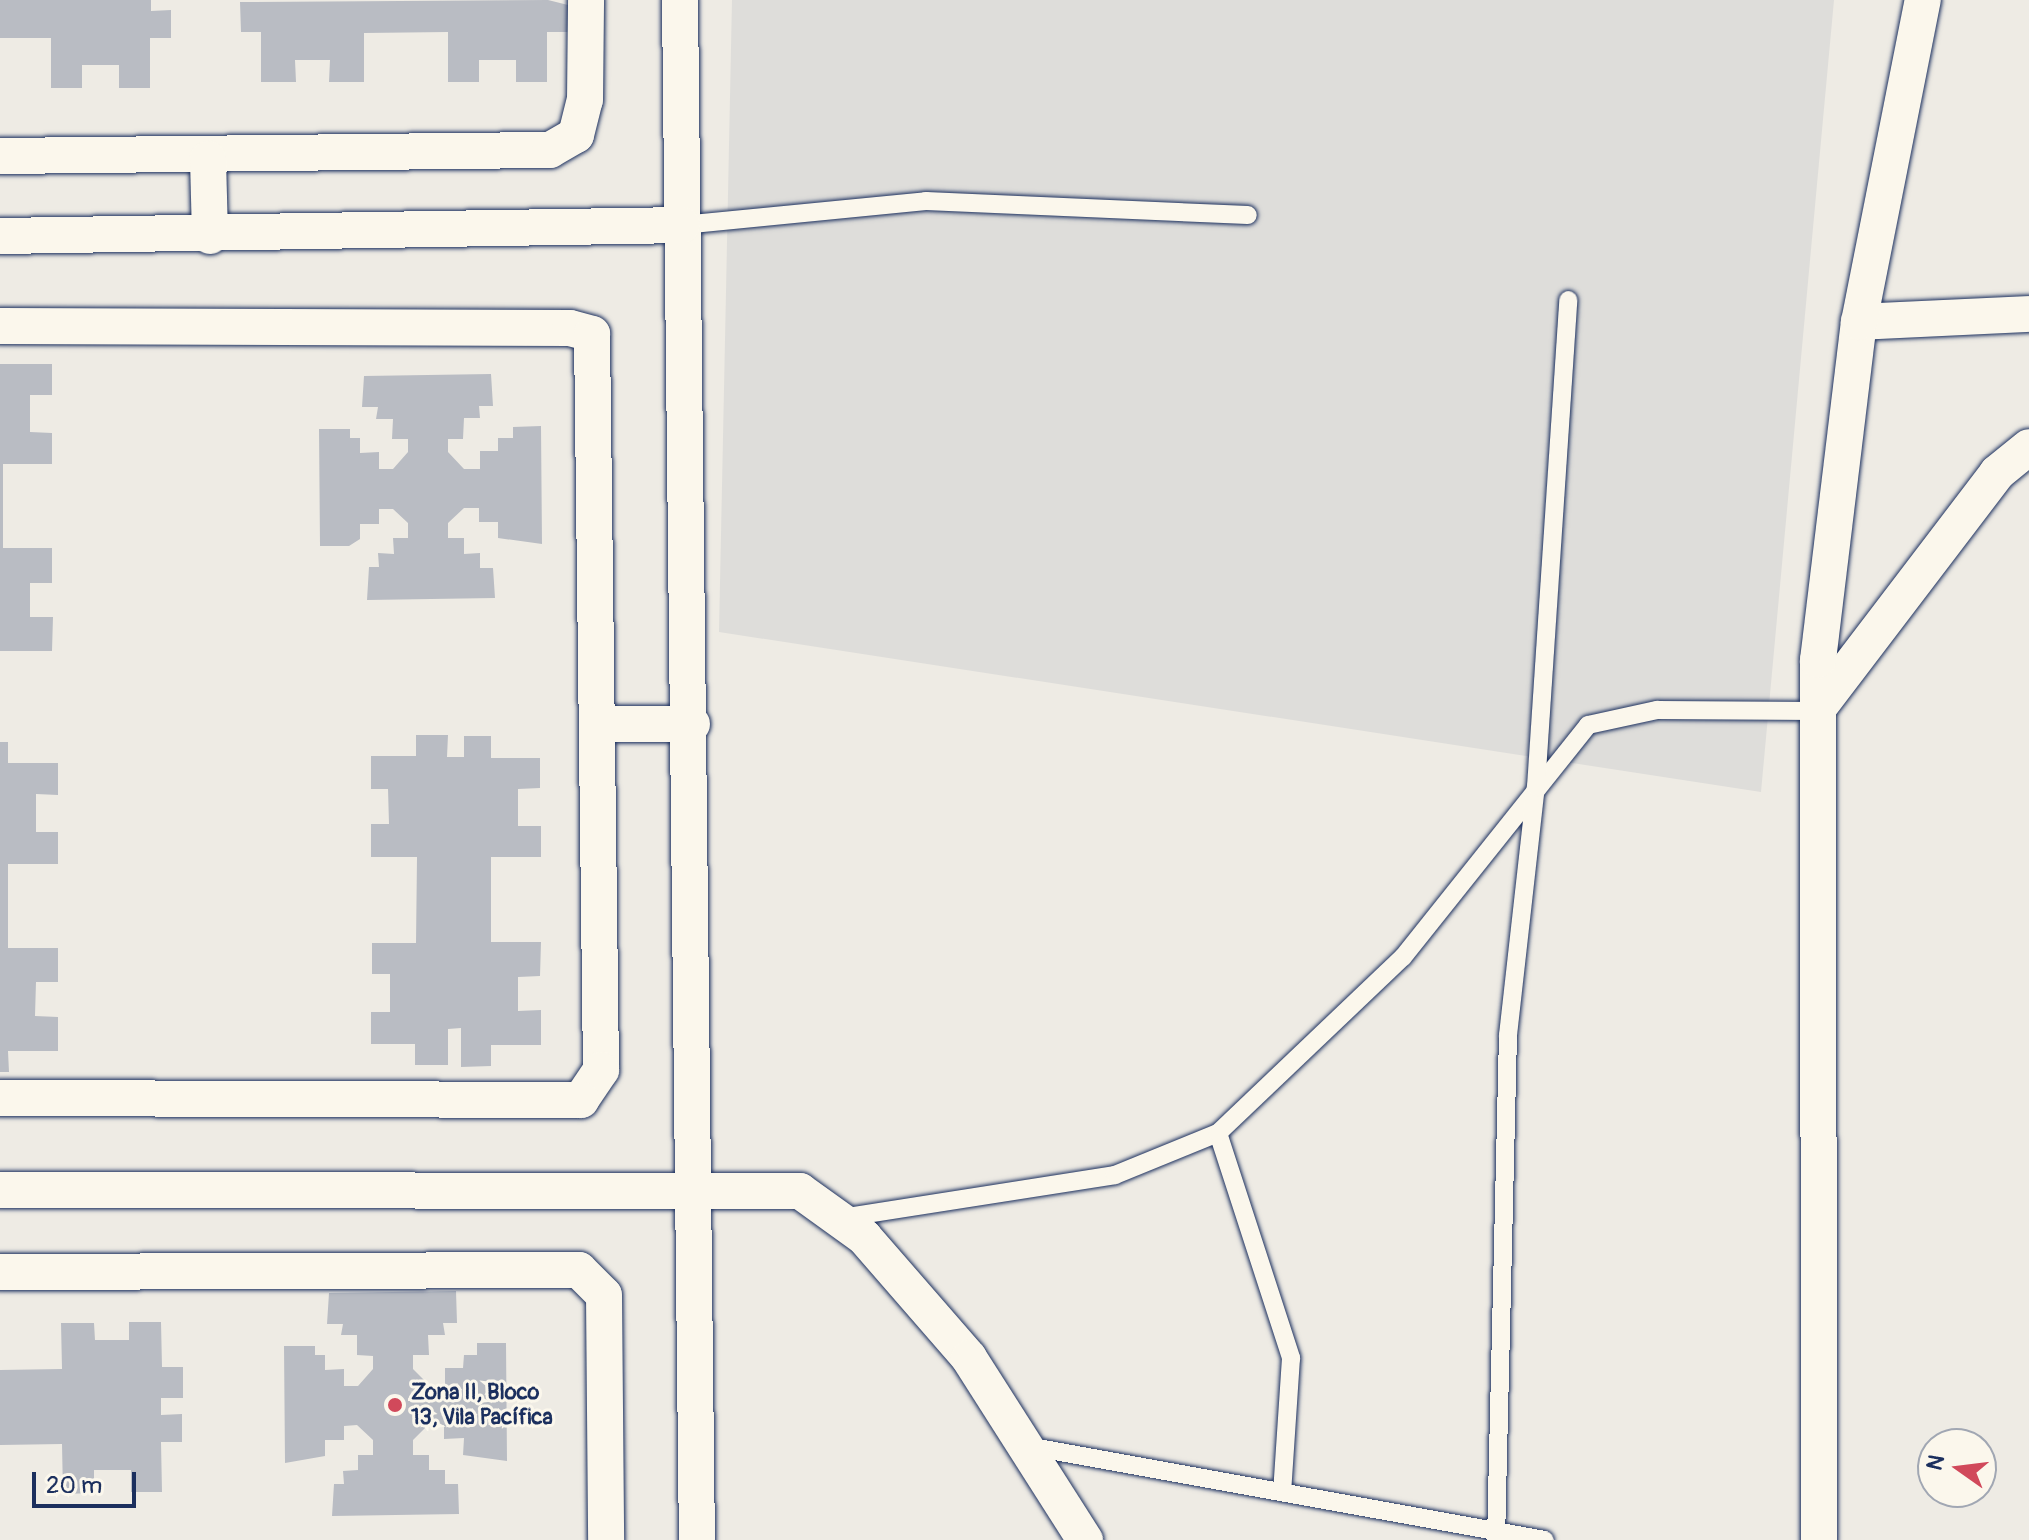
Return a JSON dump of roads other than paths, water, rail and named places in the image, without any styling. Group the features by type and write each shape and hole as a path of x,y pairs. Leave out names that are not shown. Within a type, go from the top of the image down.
{"street":[{"path":"0,156 208,159 550,150 576,135 585,100 586,0"},
{"path":"680,0 692,724 697,1540"},
{"path":"1819,1540 1816,711 1859,322 1923,0"},
{"path":"208,159 210,236"},
{"path":"0,236 210,236 682,225"},
{"path":"1859,322 2029,314"},
{"path":"0,326 570,328 592,334 600,724 601,1070 581,1100 0,1098"},
{"path":"1816,711 1997,473 2029,447"},
{"path":"600,724 692,724"},
{"path":"0,1190 800,1191 864,1237 969,1358 1085,1540"},
{"path":"0,1272 579,1270 604,1295 606,1540"}],"lane":[{"path":"682,225 926,201 1248,215"},
{"path":"1496,1535 1508,1035 1536,787 1568,300"},
{"path":"838,1218 1115,1175 1218,1133 1403,957 1588,725 1657,710 1816,711"},
{"path":"1218,1133 1291,1358 1282,1492"},
{"path":"1024,1445 1496,1535 1545,1540"}],"place":[{"name":"Zona II, Bloco 13, Vila Pacífica","path":"395,1405"}]}
